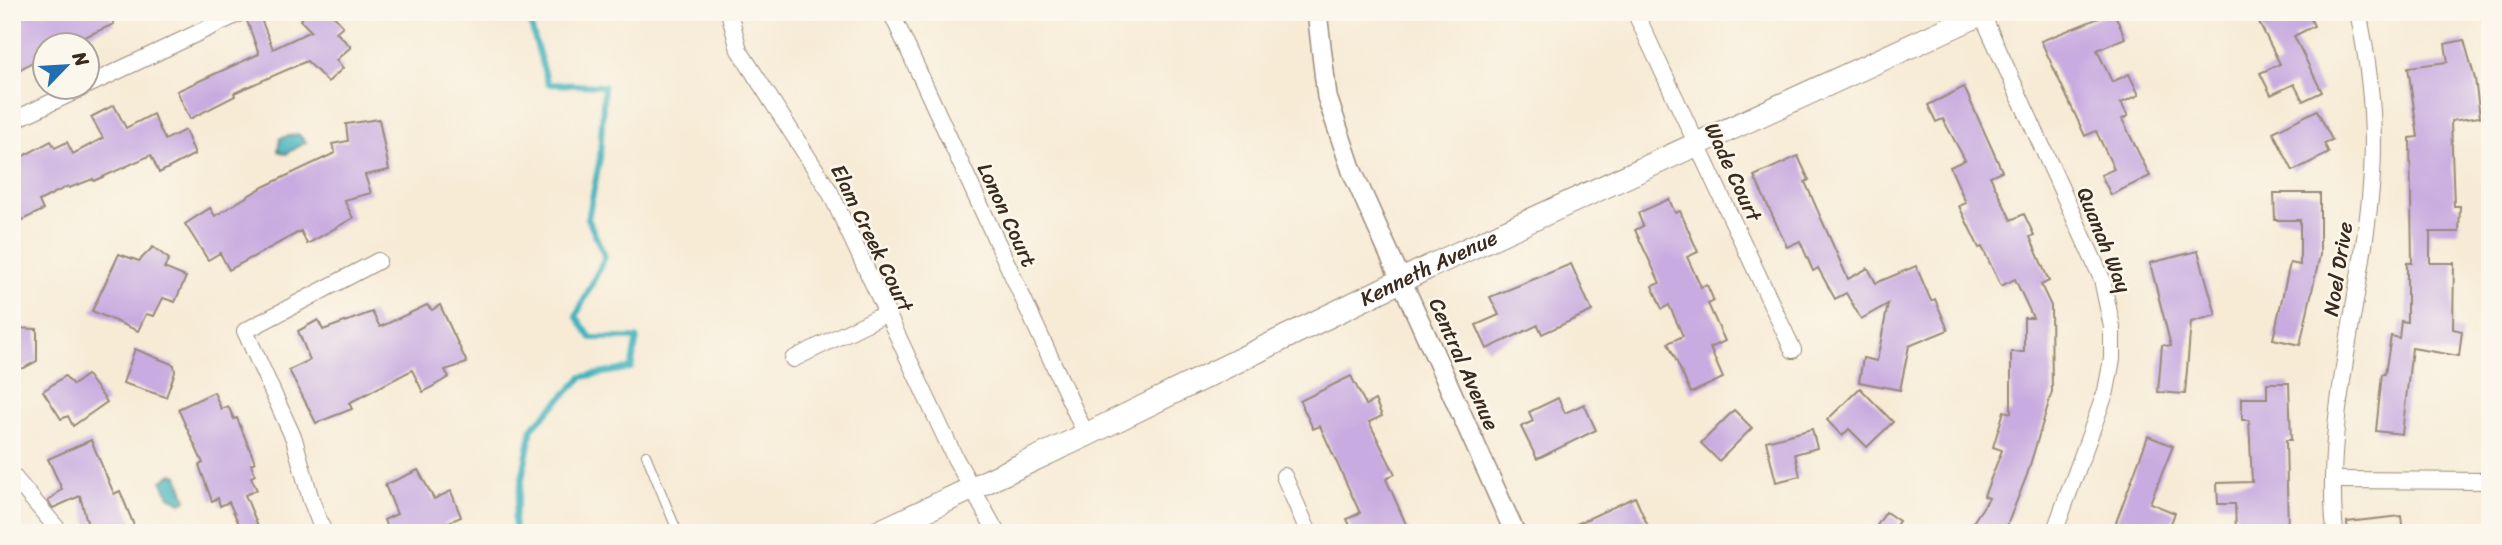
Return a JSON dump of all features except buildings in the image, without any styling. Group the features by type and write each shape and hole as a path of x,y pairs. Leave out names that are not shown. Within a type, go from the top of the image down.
{"main road":[{"name":"Kenneth Avenue","path":"877,533 1086,435 1401,281 1982,13"}],"street":[{"path":"102,78 242,12"},
{"name":"Elam Creek Court","path":"729,12 739,50 830,192 971,489 997,533"},
{"name":"Lonon Court","path":"891,12 1086,435"},
{"name":"Central Avenue","path":"1317,12 1328,97 1338,134 1511,531"},
{"name":"Wade Court","path":"1635,12 1793,350"},
{"name":"Noel Drive","path":"2335,533 2333,480 2340,389 2371,197 2372,99 2358,12"},
{"name":"Quanah Way","path":"1982,13 2102,279 2112,327 2112,359 2106,391 2054,533"},
{"path":"12,121 52,102"},
{"path":"324,533 311,500 294,439 245,331 378,261"},
{"path":"793,359 887,313"},
{"path":"12,475 61,533"},
{"path":"1284,476 1309,533"},
{"path":"2333,480 2490,481"}],"lane":[{"path":"646,455 678,533"}],"water":[{"path":"298,134 306,142 286,154 278,151 280,138"},
{"path":"172,474 178,476 186,500 181,503 169,496 162,481"}],"waterway":[{"path":"516,533 514,520 532,428 582,377 631,368 637,338 591,338 576,316 605,257 588,219 600,158 604,86 548,84 527,12"}]}
